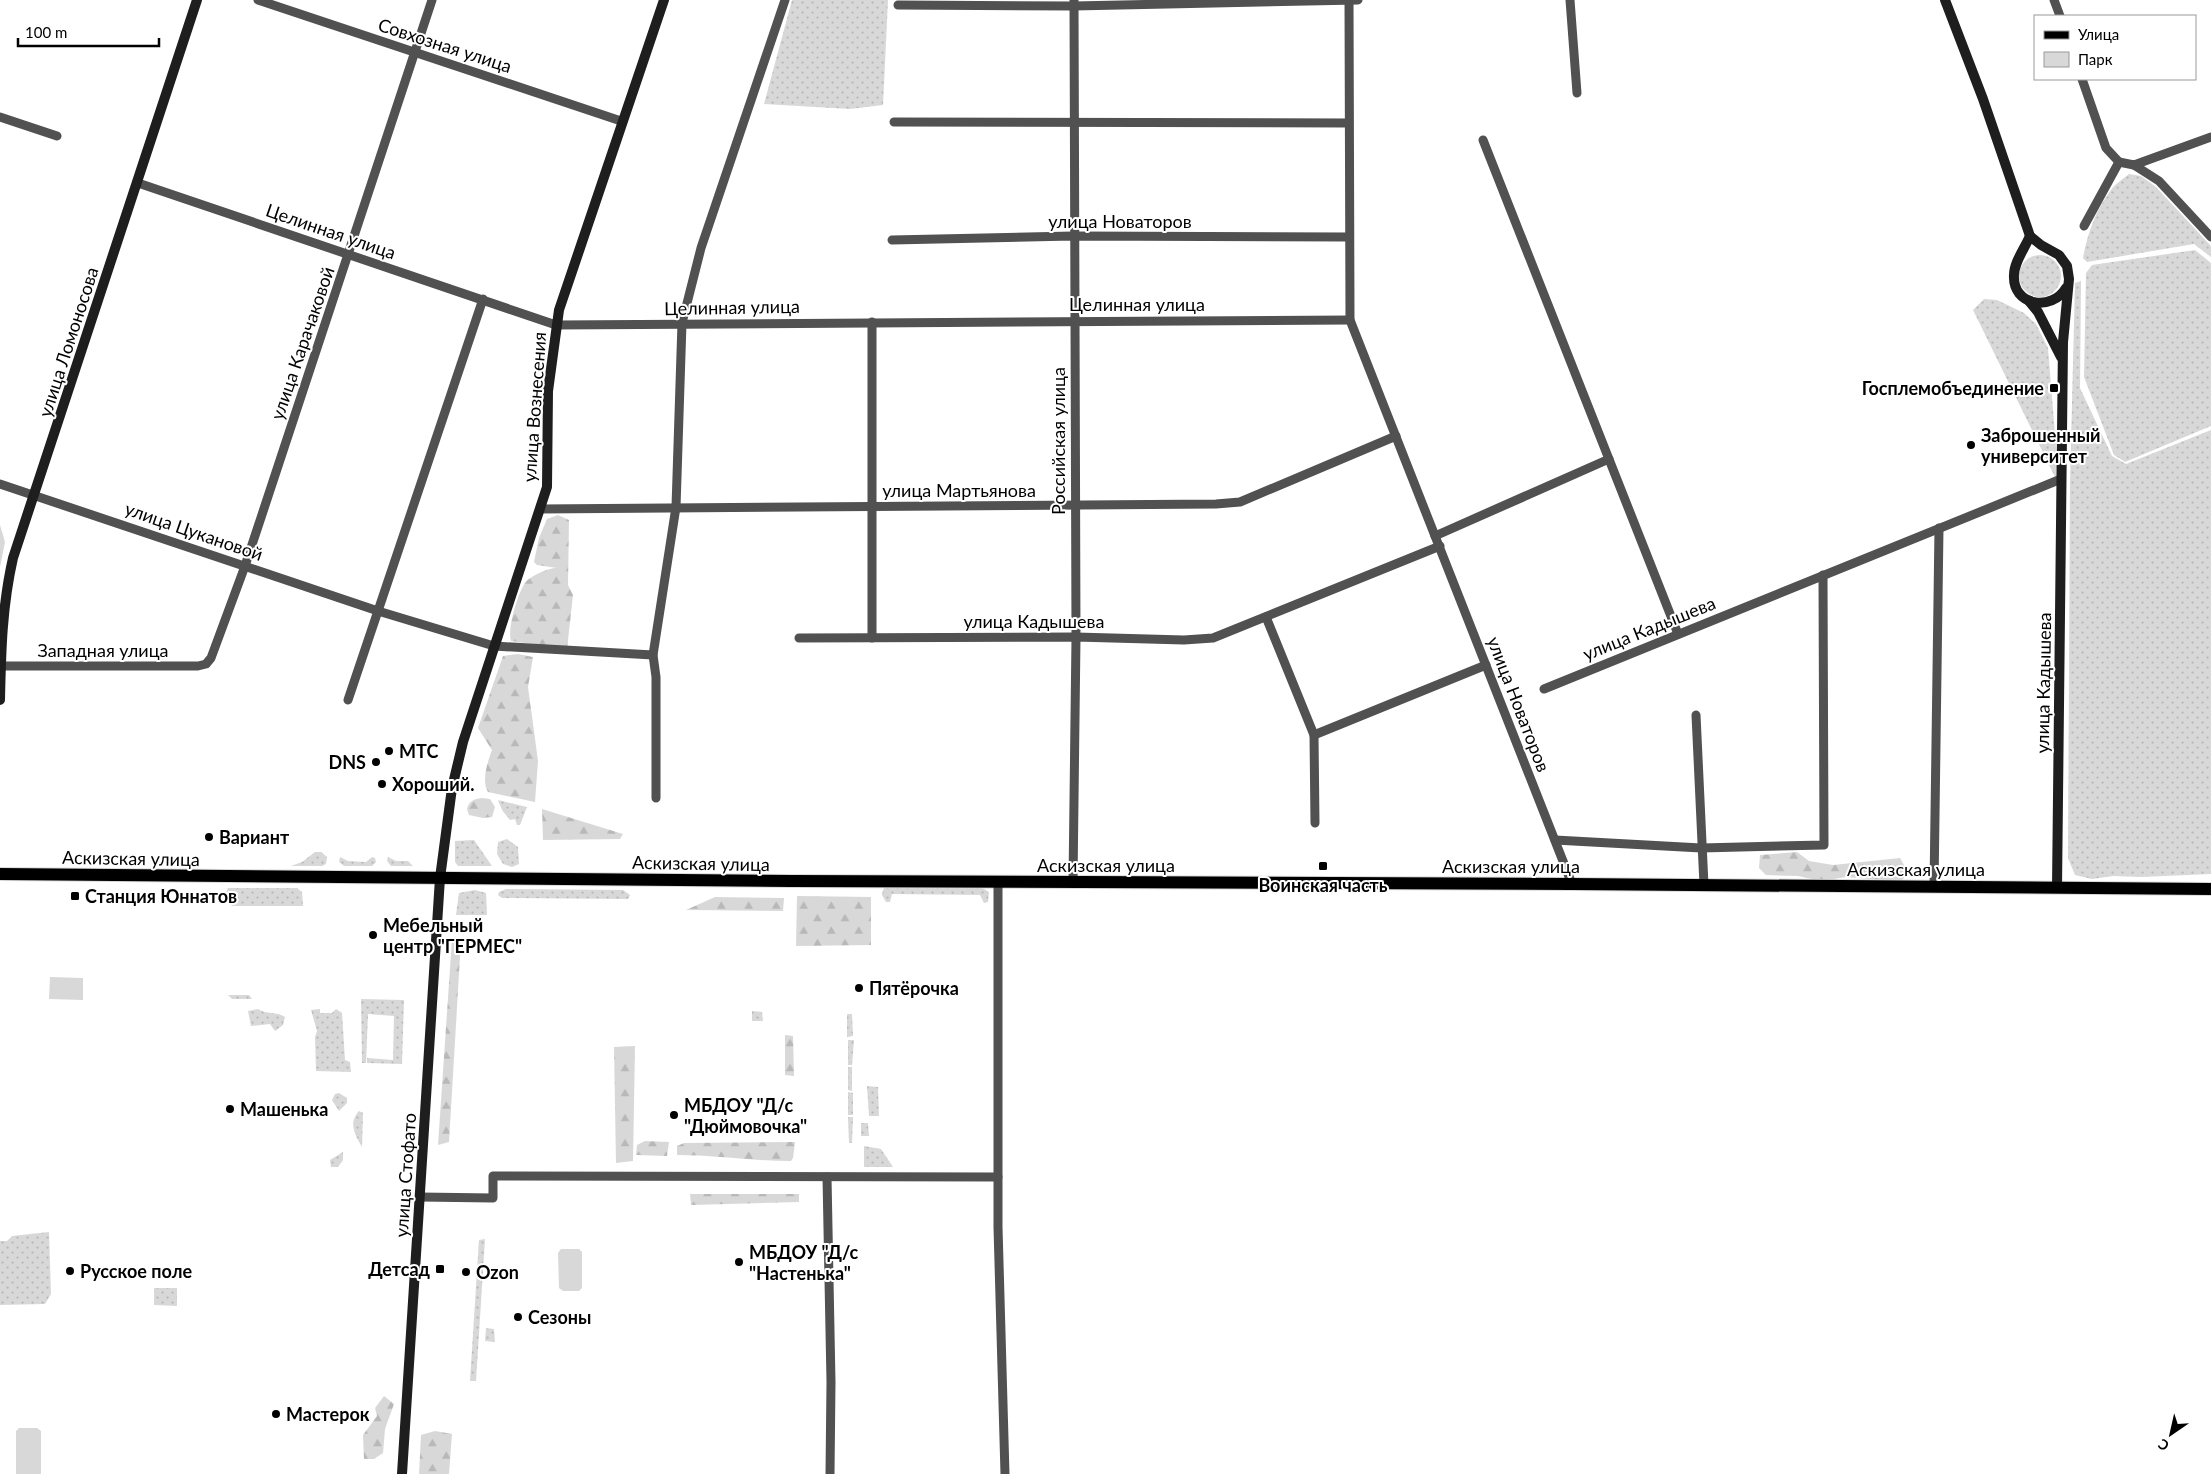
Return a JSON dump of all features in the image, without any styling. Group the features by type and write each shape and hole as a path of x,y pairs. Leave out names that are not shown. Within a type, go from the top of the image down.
{"main road":[{"name":"Аскизская улица","path":"0,874 2211,889"}],"street":[{"name":"улица Ломоносова","path":"0,700 1,636 5,593 13,558 36,494 197,0"},
{"name":"Совхозная улица","path":"258,0 621,121"},
{"name":"улица Карачаковой","path":"206,664 211,658 245,566 432,0"},
{"name":"улица Вознесения","path":"440,878 452,788 463,742 547,486 548,391 556,325 621,121 664,0"},
{"path":"656,798 656,677 653,655 676,507 682,323 701,248 785,0"},
{"name":"улица Новаторов","path":"1349,0 1350,320 1572,884"},
{"path":"898,5 1358,0"},
{"path":"1570,0 1577,94"},
{"path":"1945,0 1983,99 2030,236 2062,258 2067,266 2069,275 2066,288 2061,296 2041,304 2028,301"},
{"path":"2054,0 2060,15"},
{"name":"Российская улица","path":"1073,882 1076,636 1073,320 1074,3"},
{"path":"2082,80 2106,148 2119,162 2134,165 2159,181 2211,238"},
{"path":"0,117 57,136"},
{"path":"894,122 1348,123"},
{"path":"2134,165 2211,137"},
{"path":"1483,140 1678,634"},
{"path":"2084,226 2119,162"},
{"name":"Целинная улица","path":"138,183 556,325 1073,320 1350,320"},
{"name":"улица Новаторов","path":"892,240 1073,236 1349,236"},
{"path":"2030,236 2014,269 2014,281 2019,293 2038,312 2062,360"},
{"path":"2020,258 2034,249 2051,250"},
{"name":"улица Кадышева","path":"2057,888 2062,342 2066,288"},
{"path":"348,700 482,299"},
{"path":"872,322 872,638"},
{"name":"улица Мартьянова","path":"540,509 1216,504 1240,502 1396,436"},
{"path":"1436,536 1609,459"},
{"name":"улица Кадышева","path":"1544,689 2061,479"},
{"name":"улица Цукановой","path":"0,484 36,494 378,611 494,646 653,655"},
{"path":"1934,887 1939,528"},
{"name":"улица Кадышева","path":"799,638 1076,636 1184,640 1213,638 1440,546"},
{"path":"1555,840 1701,848 1824,845 1823,576"},
{"path":"1266,617 1314,735 1315,823"},
{"name":"Западная улица","path":"1,666 198,666 206,664"},
{"path":"1314,735 1486,665"},
{"path":"1696,716 1704,885"},
{"name":"улица Стофато","path":"402,1474 440,878"},
{"path":"998,881 998,1177 1005,1474"},
{"path":"420,1197 492,1198 493,1176 998,1177"},
{"path":"827,1177 831,1382 830,1474"}],"green space":[{"path":"792,0 888,0 883,105 850,109 764,104"},
{"path":"2129,174 2141,176 2156,187 2211,246 2211,257 2194,244 2087,262 2083,258 2090,231 2101,205 2113,188"},
{"path":"2195,250 2211,263 2211,426 2125,462 2114,455 2084,377 2086,273 2092,265"},
{"path":"2040,255 2055,261 2061,276 2055,291 2040,297 2025,291 2019,276 2025,261"},
{"path":"2081,281 2080,388 2112,456 2126,464 2211,430 2211,874 2141,877 2113,876 2092,879 2075,875 2068,858 2070,483 2075,283"},
{"path":"1984,299 1997,300 2024,313 2036,324 2048,348 2058,472 2056,479 1973,310"},
{"path":"558,515 569,520 568,585 573,595 567,649 511,641 510,635 514,611 525,583 540,573 557,568 537,565 534,562 539,538 547,519"},
{"path":"0,525 5,542 0,567"},
{"path":"518,654 533,657 528,687 538,761 535,802 488,792 485,776 492,750 478,728 503,656"},
{"path":"490,799 495,807 492,817 483,818 469,815 467,809 469,804 474,800"},
{"path":"498,800 527,807 520,825 517,825 515,819 510,820 502,810"},
{"path":"542,809 623,834 620,839 543,840"},
{"path":"507,839 518,847 519,864 512,867 503,864 497,854 498,842"},
{"path":"474,840 492,866 458,866 455,862 455,841"},
{"path":"315,852 321,852 327,857 326,864 322,866 291,866 302,862"},
{"path":"1797,852 1809,861 1833,865 1900,858 1909,874 1901,880 1892,881 1846,877 1821,881 1798,876 1766,875 1759,868 1760,855"},
{"path":"340,857 348,861 366,862 372,857 375,858 376,862 372,866 344,866 339,862"},
{"path":"388,857 396,861 408,861 413,866 391,866 387,861"},
{"path":"886,886 979,886 989,892 988,902 984,903 980,895 892,894 890,902 886,902 882,895"},
{"path":"228,888 297,888 302,892 303,906 232,906 224,898"},
{"path":"506,889 623,890 630,895 628,899 502,898 498,895 499,892"},
{"path":"475,890 486,893 487,915 456,915 459,893"},
{"path":"797,896 871,897 871,945 796,946"},
{"path":"715,897 784,898 783,911 686,910"},
{"path":"452,939 461,940 449,1142 438,1145"},
{"path":"50,977 83,978 83,1000 49,999"},
{"path":"228,995 249,995 252,999 232,999"},
{"path":"361,999 404,1000 402,1064 367,1063 367,1058 393,1060 394,1016 368,1014 366,1063 362,1063"},
{"path":"258,1009 285,1017 283,1025 275,1031 270,1024 251,1026 248,1011"},
{"path":"320,1009 320,1013 332,1013 336,1009 342,1013 345,1060 350,1062 351,1072 316,1071 315,1037 317,1031 311,1010"},
{"path":"752,1011 762,1012 763,1021 752,1021"},
{"path":"847,1014 852,1014 853,1036 847,1037"},
{"path":"785,1035 793,1036 794,1076 785,1075"},
{"path":"848,1040 854,1040 852,1065 848,1065"},
{"path":"635,1046 633,1161 616,1163 614,1047"},
{"path":"848,1067 852,1067 852,1091 848,1090"},
{"path":"867,1086 878,1087 879,1116 869,1116"},
{"path":"848,1092 853,1093 853,1115 848,1115"},
{"path":"339,1093 347,1098 347,1103 339,1111 332,1100 335,1094"},
{"path":"359,1111 363,1113 362,1147 355,1134 353,1124"},
{"path":"848,1117 853,1117 852,1143 849,1143"},
{"path":"861,1123 868,1123 869,1136 861,1136"},
{"path":"645,1141 669,1142 667,1156 636,1155 637,1145"},
{"path":"795,1142 791,1161 677,1155 677,1146 684,1143"},
{"path":"864,1146 881,1149 893,1167 864,1167"},
{"path":"343,1152 343,1160 338,1167 331,1167 330,1160"},
{"path":"690,1194 799,1194 799,1202 691,1205"},
{"path":"49,1232 51,1294 45,1304 0,1305 0,1241 7,1241 12,1236"},
{"path":"485,1239 476,1381 470,1381 479,1240"},
{"path":"561,1249 579,1249 582,1252 582,1288 579,1291 563,1291 559,1288 558,1253"},
{"path":"154,1288 177,1288 177,1306 154,1305"},
{"path":"486,1328 494,1329 495,1342 485,1341"},
{"path":"384,1396 394,1404 385,1429 383,1453 374,1459 364,1459 363,1435 377,1416 375,1408"},
{"path":"19,1428 37,1428 41,1431 41,1474 16,1474 16,1431"},
{"path":"435,1431 452,1434 449,1474 419,1474 421,1435"}],"place":[{"name":"Госплемобъединение","path":"2054,388"},
{"name":"Заброшенный университет","path":"1971,445"},
{"name":"МТС","path":"389,751"},
{"name":"DNS","path":"376,762"},
{"name":"Хороший.","path":"382,784"},
{"name":"Вариант","path":"209,837"},
{"name":"Воинская часть","path":"1323,866"},
{"name":"Станция Юннатов","path":"75,896"},
{"name":"Мебельный центр \"ГЕРМЕС\"","path":"373,935"},
{"name":"Пятёрочка","path":"859,988"},
{"name":"Машенька","path":"230,1109"},
{"name":"МБДОУ \"Д/с \"Дюймовочка\"","path":"674,1115"},
{"name":"МБДОУ \"Д/с \"Настенька\"","path":"739,1262"},
{"name":"Детсад","path":"440,1269"},
{"name":"Русское поле","path":"70,1271"},
{"name":"Ozon","path":"466,1272"},
{"name":"Сезоны","path":"518,1317"},
{"name":"Мастерок","path":"276,1414"}]}
